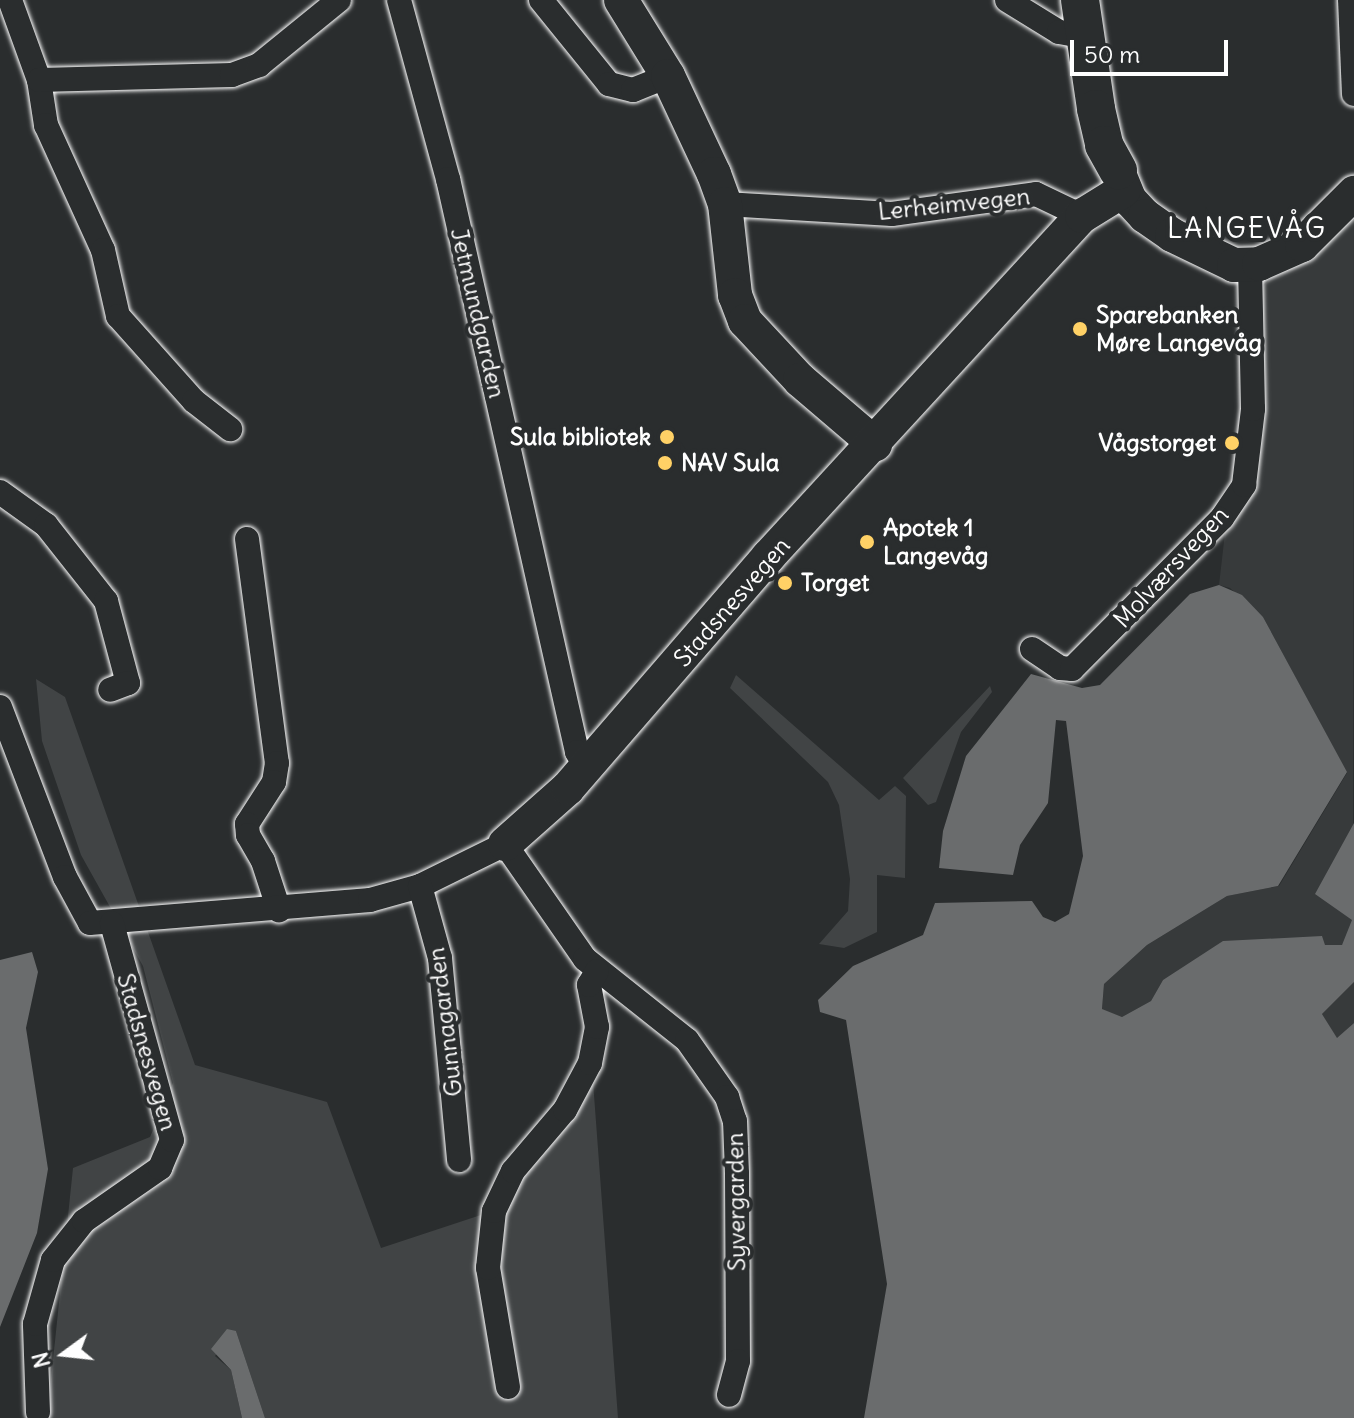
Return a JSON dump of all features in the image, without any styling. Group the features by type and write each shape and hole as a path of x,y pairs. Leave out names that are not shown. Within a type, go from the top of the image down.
{"main road":[{"path":"1087,35 1109,106 1121,180"}],"street":[{"path":"10,0 39,80 46,125 103,250 118,316 194,401 230,429"},
{"path":"39,80 232,75 259,65 339,0"},
{"name":"Jetmundgarden","path":"399,0 448,179 574,739 585,766"},
{"path":"541,0 609,84 633,90 668,76"},
{"path":"621,0 668,76 725,204 735,295 745,321 800,380 875,444"},
{"path":"1007,0 1059,32 1087,35"},
{"path":"1350,0 1354,94"},
{"path":"1121,180 1145,216 1172,235 1234,265 1250,264 1302,245 1354,193"},
{"name":"Stadsnesvegen","path":"0,707 79,908 90,923 279,910 370,900 420,886 505,844 585,766 1082,216 1121,180"},
{"name":"Lerheimvegen","path":"725,204 892,214 1036,194 1082,216"},
{"name":"Molværsvegen","path":"1032,649 1060,668 1072,669 1222,518 1244,485 1253,409 1250,264"},
{"path":"0,492 46,525 106,601 128,683 110,690"},
{"path":"247,539 277,763 274,782 247,824 248,835 263,861 279,910"},
{"name":"Syvergarden","path":"505,844 597,971 687,1040 711,1068 735,1121 738,1361 729,1395"},
{"name":"Gunnagarden","path":"420,886 440,958 459,1160"},
{"name":"Stadsnesvegen","path":"38,1412 35,1324 53,1260 84,1221 160,1168 172,1140 112,923"},
{"path":"508,1387 488,1268 494,1211 513,1171 565,1110 590,1063 597,1027 589,985 597,971"}],"shaded area":[{"path":"1354,188 1353,929 1342,945 1163,980 1151,1001 1122,1017 1102,1010 1104,984 1147,945 1227,896 1279,886 1347,773 1263,617 1230,588 1219,585 1252,299"},
{"path":"1219,585 1242,595 1263,617 1347,772 1278,886 1227,896 1147,945 1104,984 1102,1009 1122,1017 1151,1001 1163,980 1223,941 1322,936 1325,945 1342,945 1352,920 1315,894 1354,823 1354,982 1322,1014 1337,1038 1354,1023 1354,1418 864,1418 887,1284 846,1020 820,1012 818,1000 853,966 923,935 935,903 1032,901 1043,917 1055,922 1069,914 1083,856 1066,721 1056,720 1048,803 1020,845 1013,875 939,868 943,831 966,756 1031,674 1082,688 1100,685 1190,594"},
{"path":"736,675 879,800 895,786 906,796 905,878 877,875 877,932 844,948 819,944 848,911 850,879 839,805 828,782 730,688"},
{"path":"36,679 65,697 195,1065 327,1102 381,1248 493,1211 592,1068 618,1418 265,1418 236,1331 215,1356 231,1370 242,1418 47,1418 73,1168 150,1137 173,1083 143,966 81,855 42,741"},
{"path":"990,686 992,692 961,732 936,802 928,805 903,778"},
{"path":"32,952 38,972 26,1028 48,1169 37,1233 0,1327 0,960"},
{"path":"1354,982 1354,1023 1337,1039 1322,1014"},
{"path":"227,1329 236,1331 265,1418 242,1418 231,1370 211,1349"}],"place":[{"name":"Sparebanken Møre Langevåg","path":"1080,329"},
{"name":"Sula bibliotek","path":"667,437"},
{"name":"Vågstorget","path":"1232,443"},
{"name":"NAV Sula","path":"665,463"},
{"name":"Apotek 1 Langevåg","path":"867,542"},
{"name":"Torget","path":"785,583"}],"district":[{"name":"LANGEVÅG","path":"1247,228"}]}
